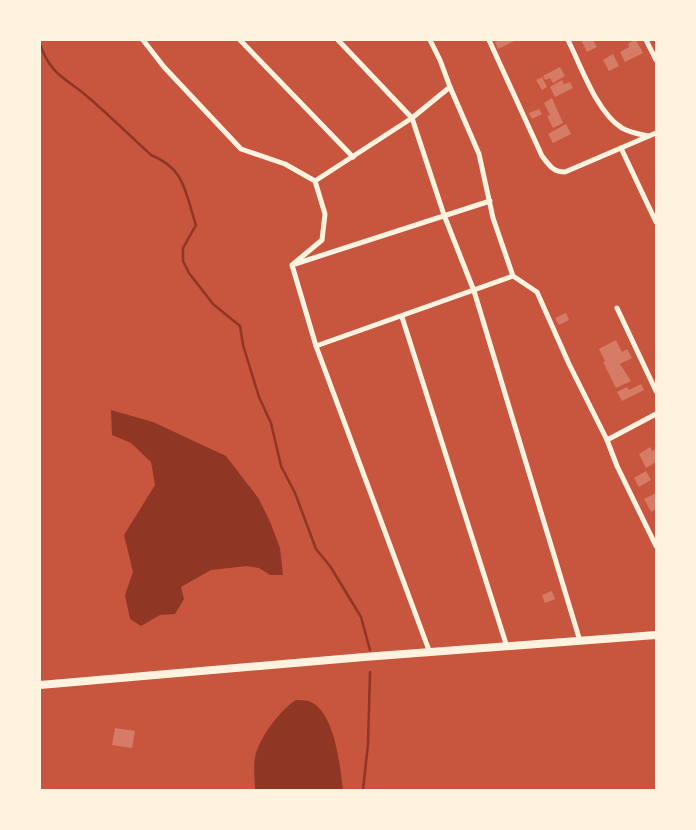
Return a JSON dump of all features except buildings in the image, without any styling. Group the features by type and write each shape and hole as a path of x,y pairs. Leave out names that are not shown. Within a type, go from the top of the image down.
{"main road":[{"path":"40,685 364,657 656,635"}],"street":[{"path":"143,40 164,67 241,149 285,164 315,181 325,214 322,240 292,265"},
{"path":"240,40 353,157"},
{"path":"338,40 412,118 444,215 474,291 580,641"},
{"path":"430,40 479,154 493,218 514,276 537,292 569,364 607,440 617,466 656,546"},
{"path":"489,40 542,156 552,169 558,172 565,172 656,133"},
{"path":"568,40 603,111 623,129 649,136"},
{"path":"646,40 656,60"},
{"path":"315,181 412,118 450,87"},
{"path":"621,148 656,222"},
{"path":"292,265 444,215 490,202"},
{"path":"292,265 316,346 430,653"},
{"path":"316,346 514,276"},
{"path":"617,308 656,391"},
{"path":"402,317 507,647"},
{"path":"607,440 656,414"}],"shaded area":[{"path":"111,410 153,422 226,456 259,499 271,524 280,548 283,575 270,575 259,568 247,566 211,570 181,587 184,599 175,614 160,615 141,626 130,619 125,595 133,572 124,535 155,485 151,462 131,443 112,435"},
{"path":"296,700 308,701 317,706 324,715 330,727 338,754 343,790 255,790 254,762 260,742 283,711"}],"waterway":[{"path":"40,44 44,55 54,70 88,97 151,155 163,161 178,175 186,192 196,225 183,248 183,261 189,273 213,304 240,326 243,345 259,397 271,423 281,466 295,493 316,549 330,566 361,617 370,650"},
{"path":"363,790 368,744 370,672"}]}
